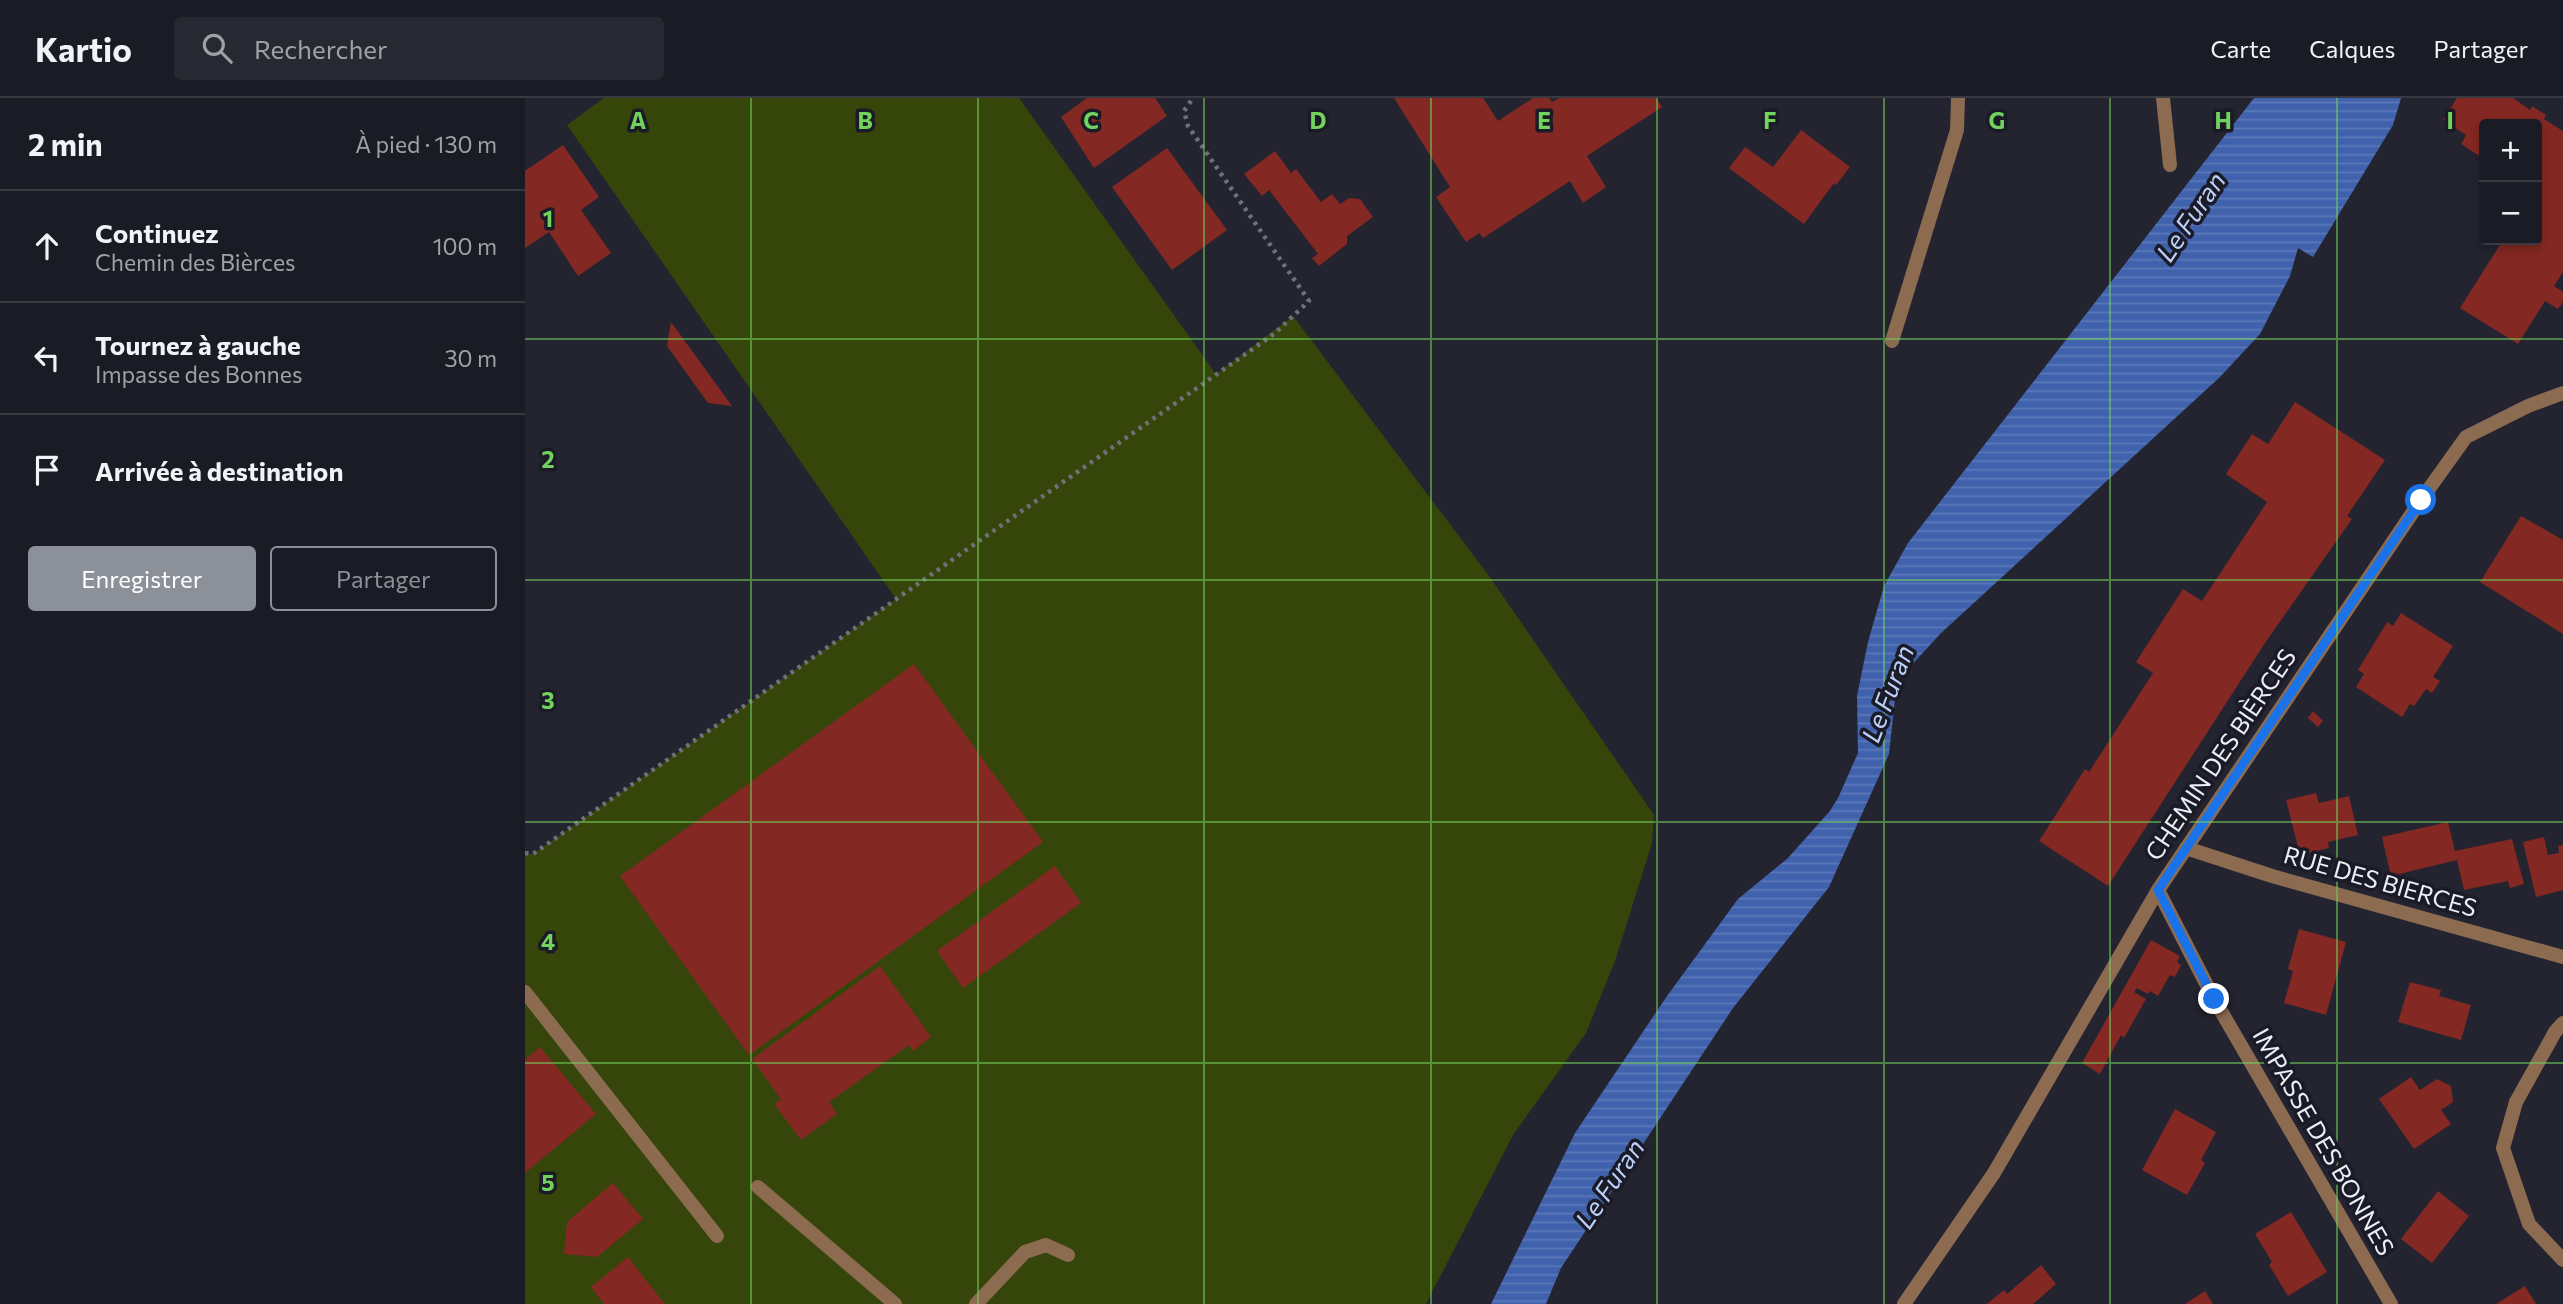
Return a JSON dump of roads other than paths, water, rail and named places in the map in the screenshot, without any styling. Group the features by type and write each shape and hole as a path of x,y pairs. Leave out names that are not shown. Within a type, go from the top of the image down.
{"street":[{"path":"1892,341 1957,130 1958,98"},
{"path":"2163,98 2170,165"},
{"name":"CHEMIN DES BIÈRCES","path":"1904,1304 1994,1173 2158,890 2413,511 2466,437 2528,406 2563,393"},
{"name":"RUE DES BIERCES","path":"2186,848 2272,876 2563,957"},
{"name":"IMPASSE DES BONNES","path":"2158,890 2214,999 2391,1304"},
{"path":"525,992 717,1236"},
{"path":"2563,1023 2555,1032 2516,1102 2503,1148 2529,1224 2563,1260"},
{"path":"758,1187 895,1304"},
{"path":"976,1304 1025,1252 1046,1245 1067,1255"}],"water":[{"name":"Le Furan","path":"2254,98 2401,98 2393,125 2313,257 2298,248 2290,276 2260,334 2220,377 1940,634 1897,681 1889,754 1829,887 1733,1008 1561,1268 1546,1304 1491,1304 1575,1133 1667,996 1738,899 1788,858 1830,811 1838,798 1858,753 1857,696 1868,642 1884,586 1908,543"}]}
